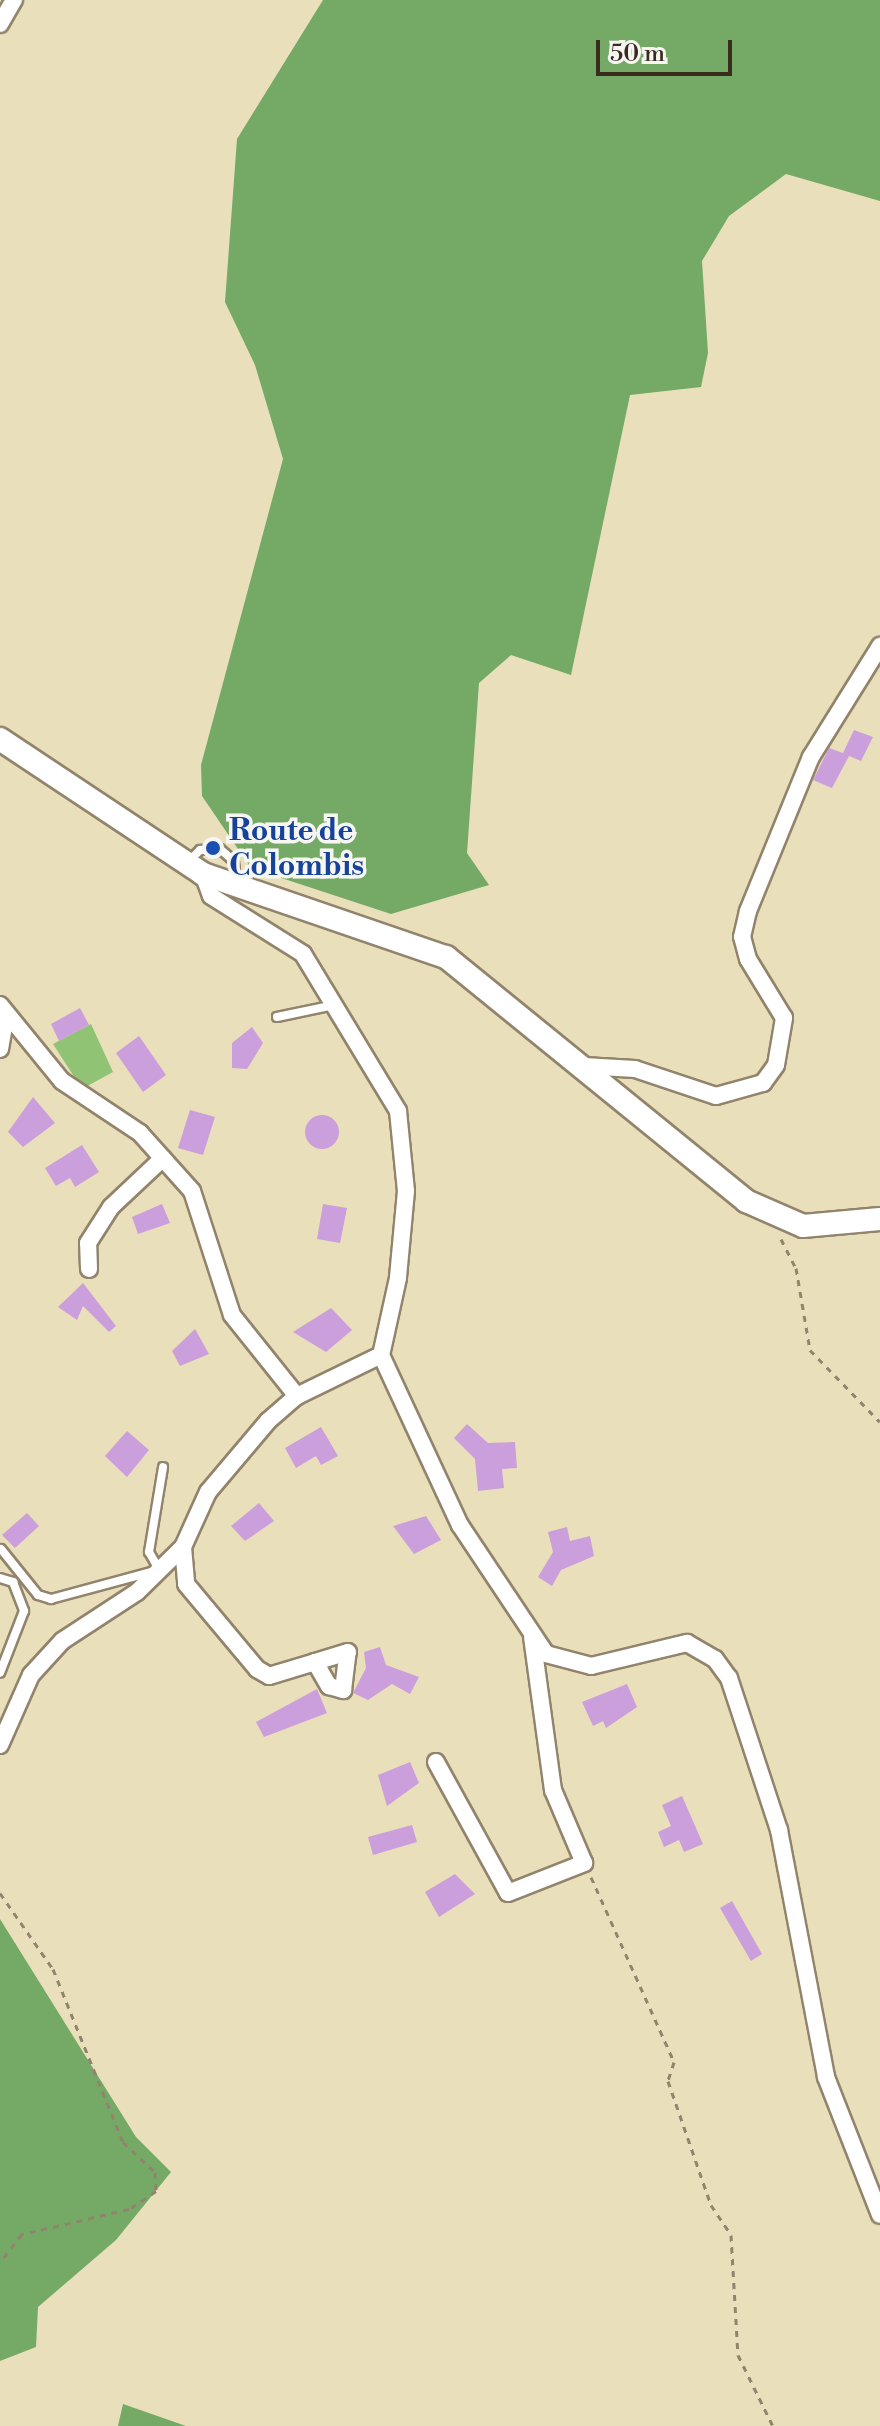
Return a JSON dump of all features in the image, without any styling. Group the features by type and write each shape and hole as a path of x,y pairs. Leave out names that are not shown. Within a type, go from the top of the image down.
{"street":[{"path":"0,24 14,0"},
{"path":"584,1066 635,1069 716,1096 763,1083 776,1065 784,1018 748,959 742,937 748,911 811,757 880,646"},
{"path":"0,739 194,870 236,888 446,957 584,1066 718,1182 774,1216 830,1229 880,1219"},
{"path":"194,870 211,896 303,954 335,1005 405,1134 398,1278 381,1355 460,1525 532,1635 546,1654 591,1666 687,1643 715,1659 729,1678 779,1830 826,2077 880,2215"},
{"path":"3,1010 62,1081 163,1158 204,1212 224,1293 247,1342 297,1396"},
{"path":"0,1049 3,1010"},
{"path":"89,1269 88,1243 111,1207 163,1158"},
{"path":"0,1745 13,1702 62,1641 160,1572 183,1547 232,1459 297,1396 381,1355"},
{"path":"183,1547 186,1584 257,1669 269,1676 315,1662"},
{"path":"436,1762 508,1893 584,1863 553,1790 532,1635"}],"lane":[{"path":"277,1017 335,1005"},
{"path":"160,1572 149,1552 163,1467"},
{"path":"1,1549 38,1595 51,1599 141,1570 160,1572"},
{"path":"0,1578 13,1582 24,1611 0,1673"}],"path":[{"path":"774,1216 796,1268 810,1350 880,1422"},
{"path":"584,1863 674,2062 668,2081 711,2205 731,2235 738,2355 773,2426"},
{"path":"0,1893 53,1969 123,2142 155,2172 156,2191 129,2209 22,2234 0,2262"}],"green space":[{"path":"323,0 880,0 880,201 786,174 729,216 702,261 708,353 701,387 630,395 571,675 511,655 479,683 467,853 489,885 391,914 251,868 202,796 201,765 283,459 255,365 225,302 237,139"},
{"path":"91,1024 113,1072 82,1089 53,1044"},
{"path":"0,1919 136,2137 171,2172 116,2240 38,2307 36,2347 0,2361"},
{"path":"123,2404 186,2426 118,2426"}],"building":[{"path":"854,730 873,737 861,761 849,756 832,788 813,780 829,748 843,753"},
{"path":"80,1008 89,1025 59,1041 51,1024"},
{"path":"252,1027 263,1043 247,1069 232,1068 232,1043"},
{"path":"139,1036 166,1075 143,1092 116,1053"},
{"path":"33,1097 55,1123 23,1147 8,1132"},
{"path":"190,1110 215,1117 203,1155 178,1148"},
{"path":"322,1115 334,1120 339,1132 334,1144 322,1149 310,1144 305,1132 310,1120"},
{"path":"82,1145 99,1172 75,1187 70,1178 56,1186 45,1168"},
{"path":"162,1204 170,1223 138,1234 132,1217"},
{"path":"323,1204 347,1208 340,1243 317,1239"},
{"path":"83,1283 116,1326 109,1332 83,1306 77,1320 58,1307"},
{"path":"331,1308 352,1330 326,1352 293,1332"},
{"path":"195,1329 209,1354 180,1366 172,1351"},
{"path":"467,1424 488,1443 515,1442 517,1468 502,1469 504,1488 478,1491 475,1459 454,1438"},
{"path":"321,1427 338,1456 321,1465 316,1456 296,1468 285,1448"},
{"path":"127,1431 149,1450 127,1477 105,1456"},
{"path":"259,1503 274,1521 245,1541 231,1526"},
{"path":"27,1513 39,1526 15,1548 2,1535"},
{"path":"426,1516 441,1540 414,1554 393,1526"},
{"path":"567,1527 570,1541 590,1536 594,1556 561,1570 552,1586 538,1577 553,1552 548,1532"},
{"path":"380,1647 386,1665 419,1677 410,1694 392,1684 368,1700 353,1693 366,1668 364,1652"},
{"path":"627,1684 637,1707 606,1728 603,1721 593,1726 582,1702"},
{"path":"317,1689 327,1713 264,1737 256,1722"},
{"path":"410,1762 419,1783 387,1806 378,1775"},
{"path":"682,1796 703,1844 684,1852 679,1840 664,1847 658,1832 671,1826 662,1805"},
{"path":"412,1825 417,1842 373,1855 368,1837"},
{"path":"455,1874 475,1894 439,1917 425,1892"},
{"path":"732,1901 762,1954 751,1961 720,1908"}],"place":[{"name":"Route de Colombis","path":"213,848"}]}
